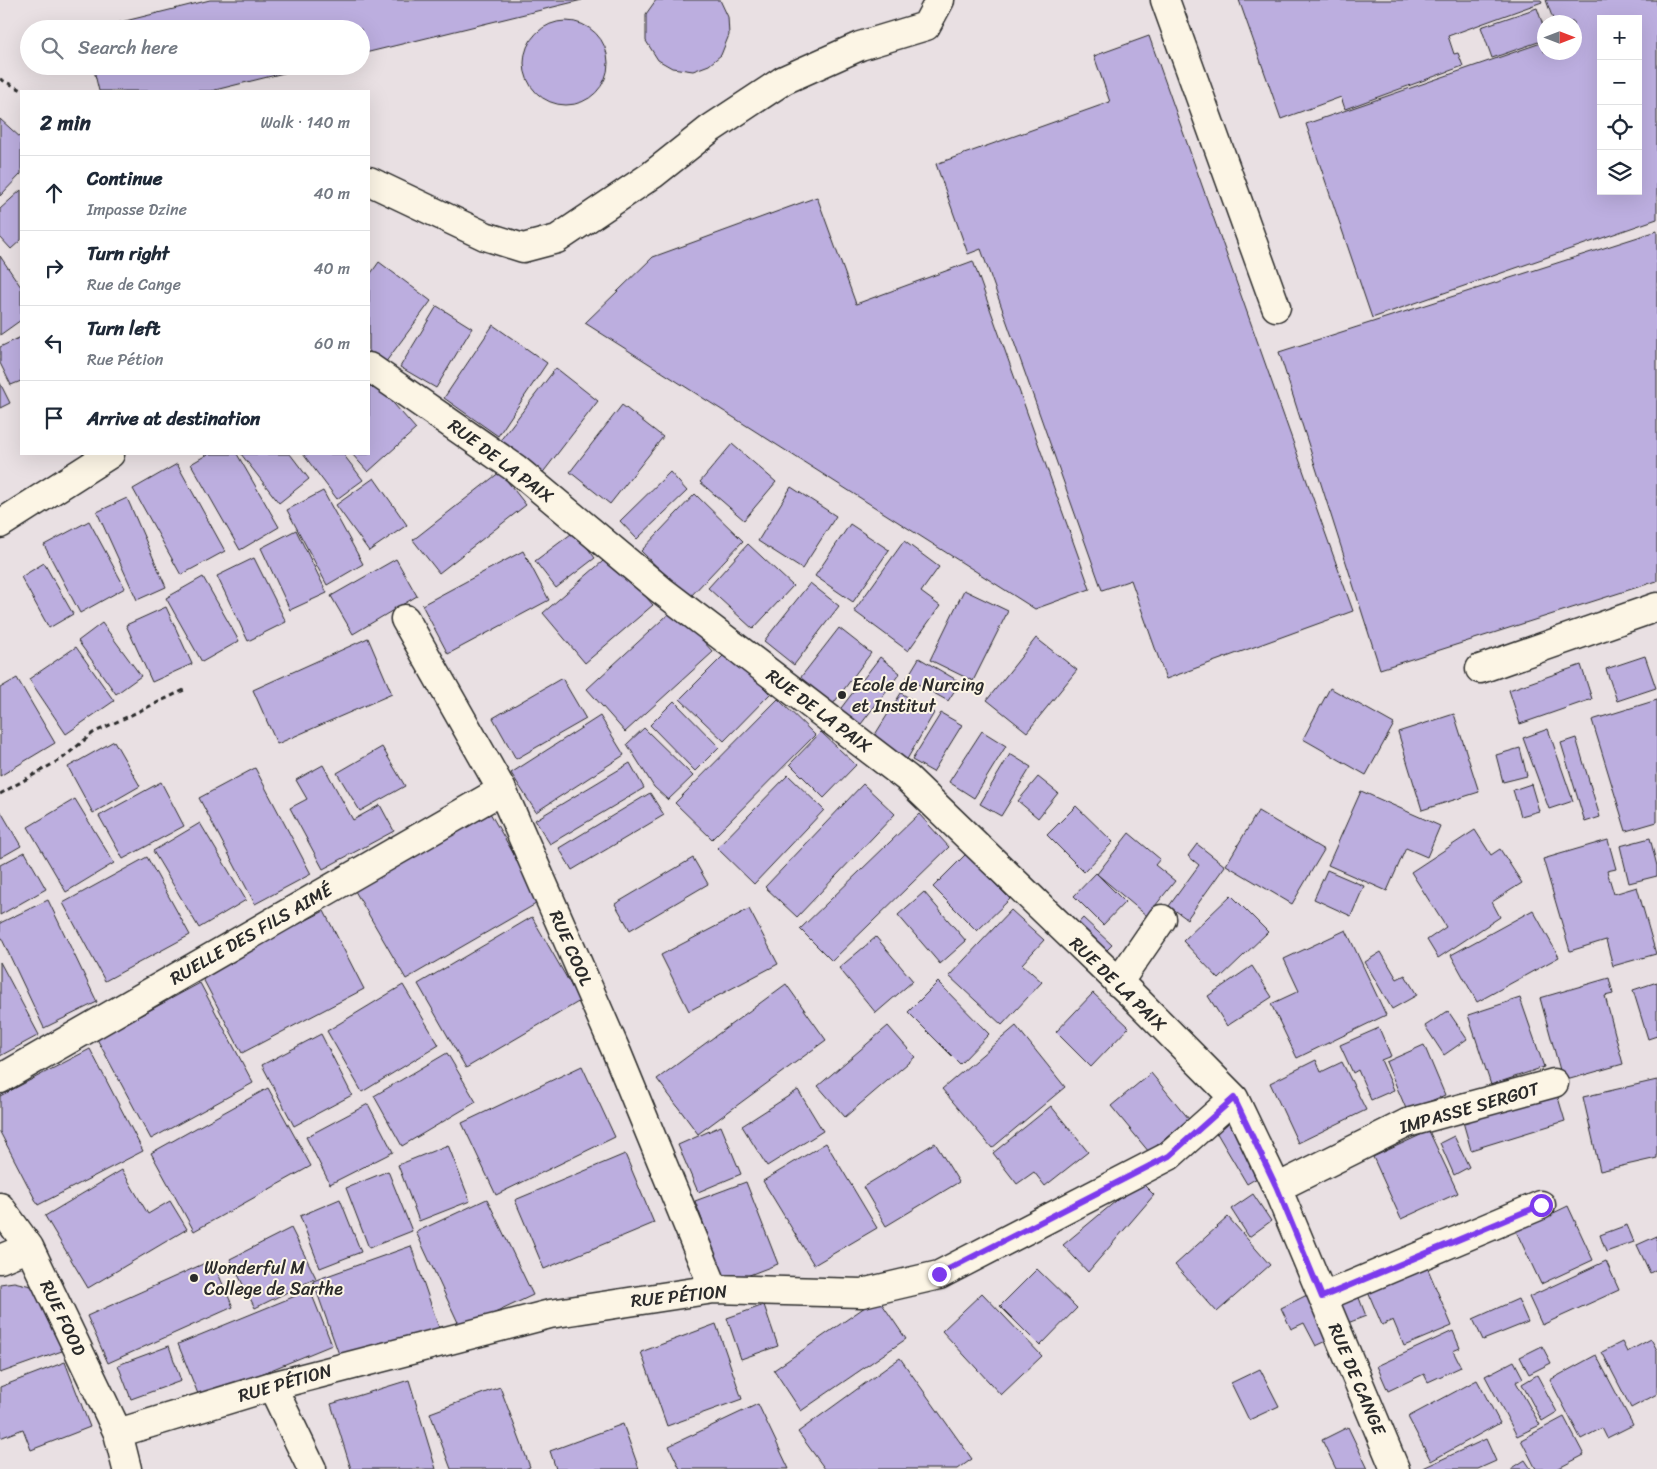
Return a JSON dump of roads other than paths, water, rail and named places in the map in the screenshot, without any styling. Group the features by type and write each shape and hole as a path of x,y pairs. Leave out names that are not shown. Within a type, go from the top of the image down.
{"street":[{"path":"370,181 485,236 523,248 556,239 652,175 710,129 784,80 860,46 926,26 940,0"},
{"path":"1166,0 1276,307"},
{"name":"RUE DE LA PAIX","path":"370,368 516,468 661,590 907,778 1234,1098"},
{"path":"0,524 108,455"},
{"path":"1480,669 1657,607"},
{"name":"RUE COOL","path":"404,619 502,790 618,1053 714,1289"},
{"name":"RUELLE DES FILS AIMÉ","path":"0,1079 502,790"},
{"path":"1118,983 1162,919"},
{"name":"IMPASSE SERGOT","path":"1277,1188 1407,1123 1554,1083"},
{"name":"RUE PÉTION","path":"118,1433 272,1386 550,1314 714,1289 862,1293 939,1274 1169,1156 1234,1098"},
{"name":"RUE DE CANGE","path":"1234,1098 1277,1188 1395,1469"},
{"path":"1322,1297 1541,1205"},
{"name":"RUE FOOD","path":"0,1207 29,1247 118,1433 127,1469"},
{"path":"0,1259 29,1247"},
{"path":"272,1386 312,1469"}],"place":[{"name":"Ecole de Nurcing et Institut","path":"842,695"},
{"name":"Wonderful M College de Sarthe","path":"194,1278"}]}
